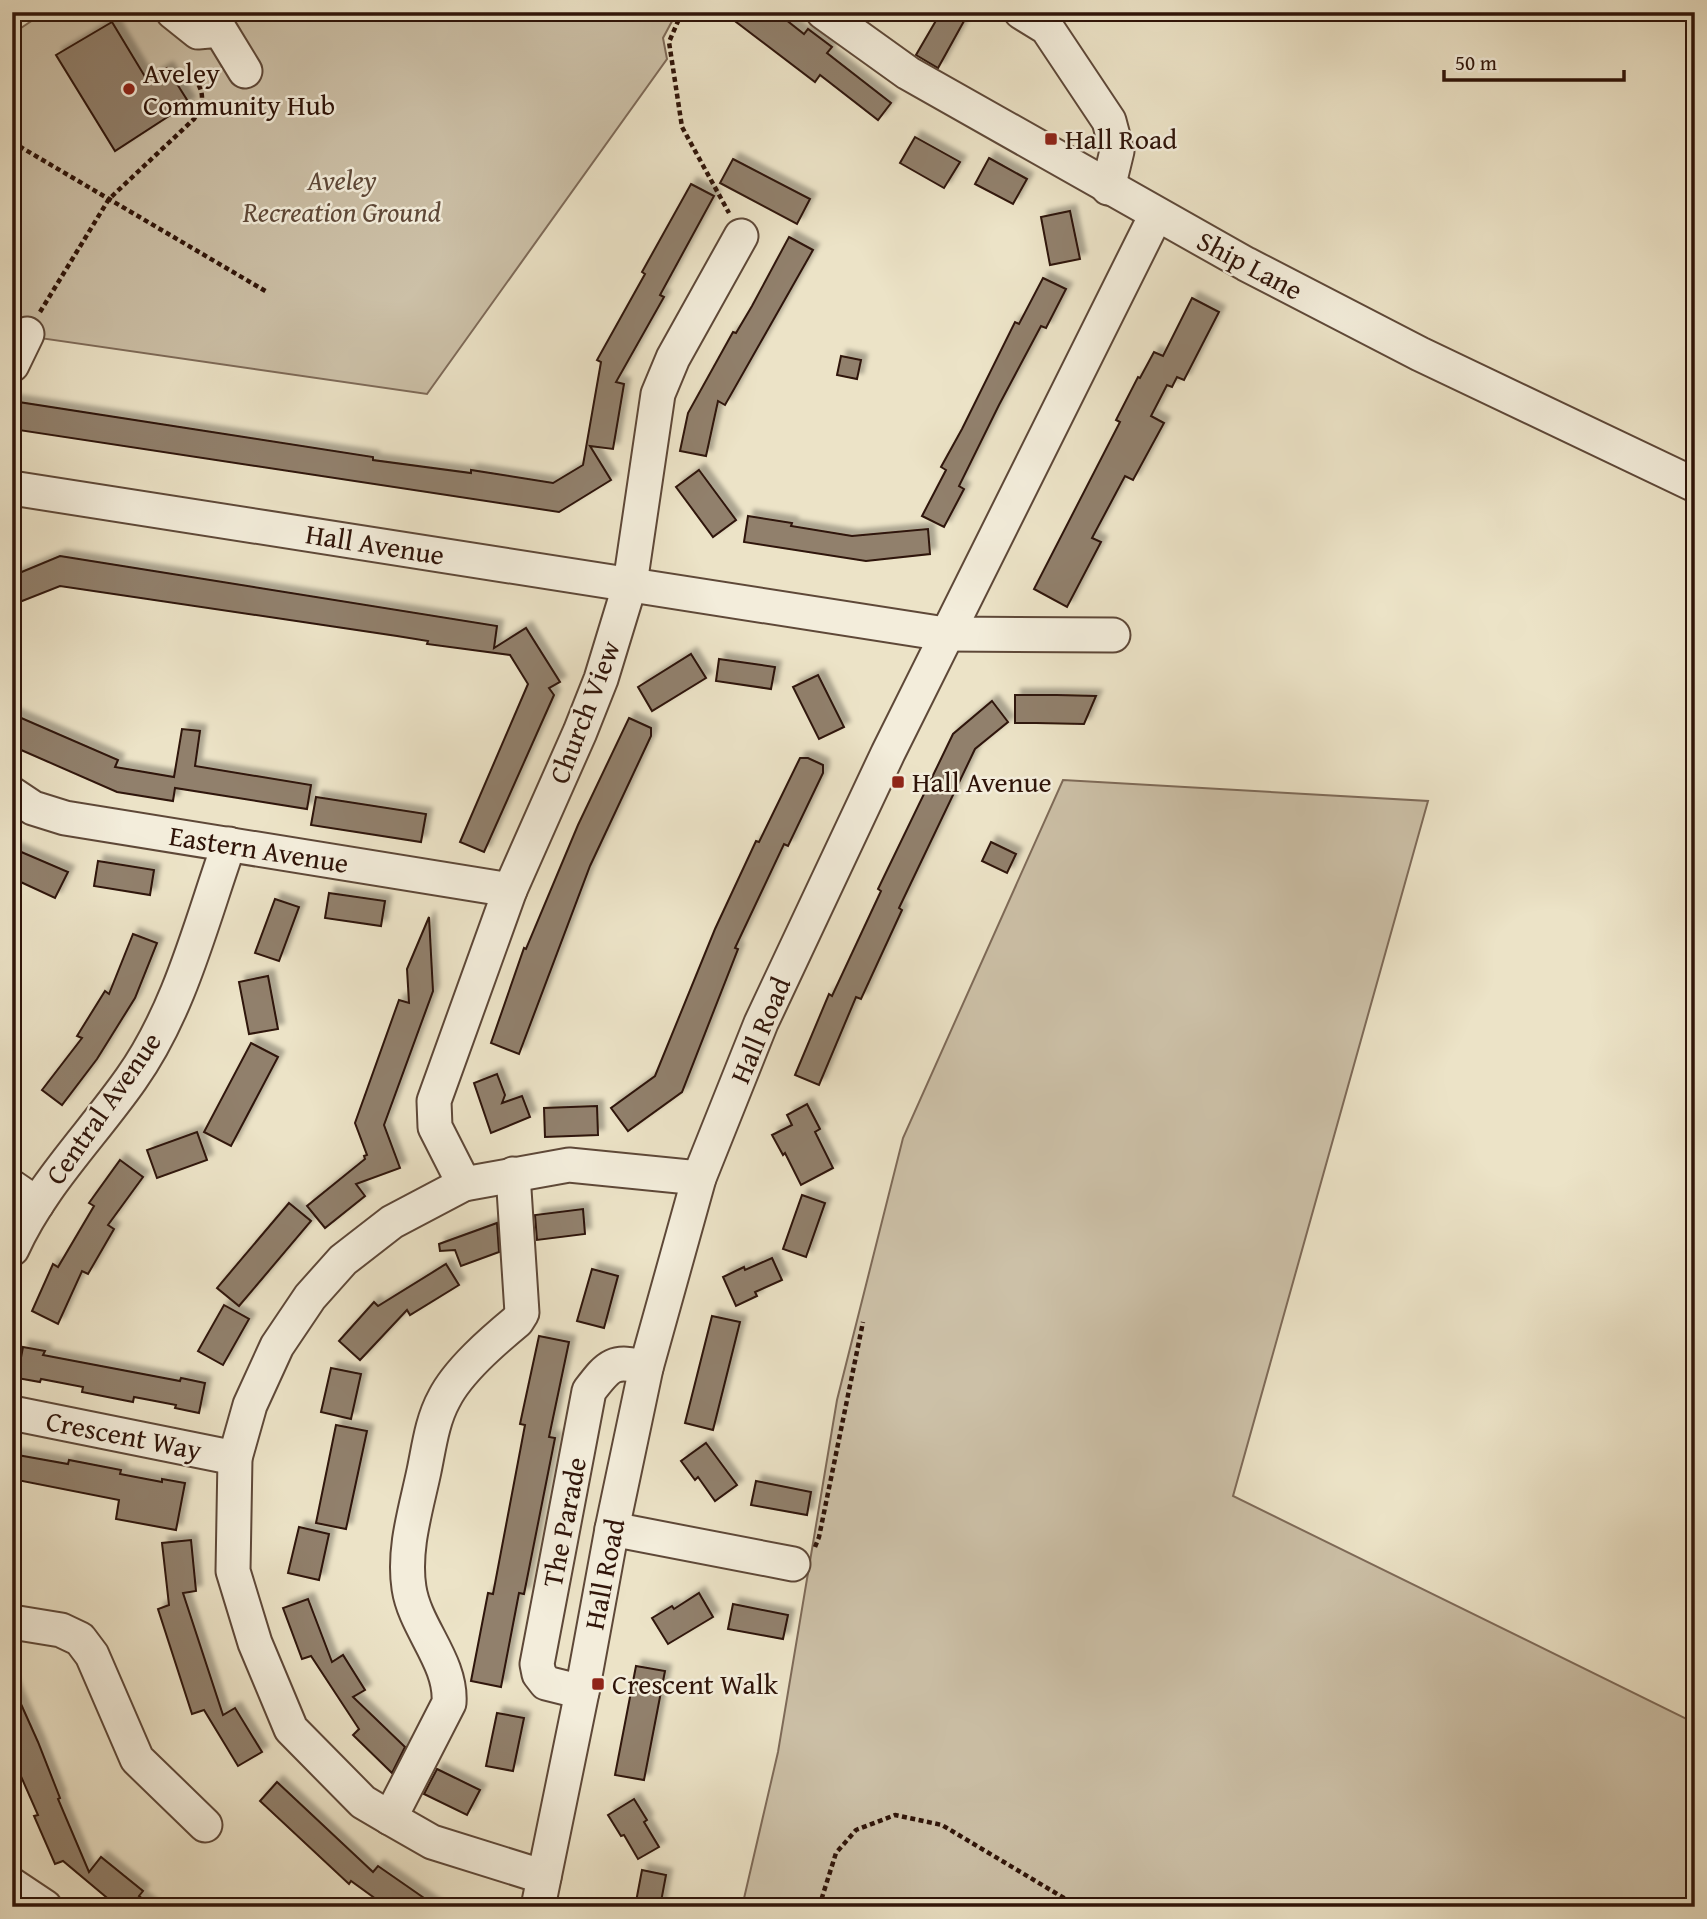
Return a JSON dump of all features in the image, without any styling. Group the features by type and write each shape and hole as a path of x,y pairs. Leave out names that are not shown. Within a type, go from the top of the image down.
{"street":[{"path":"173,12 198,32 220,30 245,71"},
{"name":"Ship Lane","path":"823,12 908,74 1246,264 1420,354 1695,485"},
{"path":"1021,12 1046,28 1109,121 1117,151 1108,188"},
{"name":"Hall Road","path":"541,1892 646,1368 699,1178 761,1023 945,634 1156,215"},
{"name":"Church View","path":"464,1184 435,1127 434,1101 510,890 588,711 630,584 658,394 673,358 741,236"},
{"path":"12,365 27,334"},
{"name":"Hall Avenue","path":"18,497 630,584 945,634 1113,635"},
{"name":"Eastern Avenue","path":"12,794 33,808 65,818 510,890"},
{"name":"Central Avenue","path":"12,1249 24,1196 58,1171 131,1079 156,1038 178,989 229,844"},
{"path":"541,1892 432,1842 363,1802 291,1729 255,1643 233,1571 235,1458 250,1405 272,1358 310,1297 343,1260 392,1222 464,1184 569,1165 699,1178"},
{"path":"390,1818 449,1703 450,1693 446,1677 421,1623 409,1588 408,1547 430,1440 444,1398 522,1313 513,1174"},
{"name":"The Parade","path":"582,1692 545,1683 537,1664 589,1391 612,1366 625,1362 646,1368"},
{"name":"Crescent Way","path":"12,1413 235,1458"},
{"path":"612,1529 793,1564"},
{"path":"12,1622 61,1630 80,1639 92,1655 137,1759 205,1825"},
{"path":"12,1885 45,1907"}],"path":[{"path":"682,12 669,42 682,127 741,236"},
{"path":"27,334 109,199 194,119 202,105 202,95 201,88 190,70"},
{"path":"12,142 267,292"},
{"path":"793,1564 815,1547 820,1537 863,1322"},
{"path":"819,1907 836,1853 856,1830 895,1815 942,1825 1079,1907"}],"green space":[{"name":"Aveley Recreation Ground","path":"45,12 677,12 663,38 667,59 427,394 12,334 12,34"},
{"path":"1063,780 1428,801 1233,1496 1695,1723 1695,1907 742,1907 778,1752 837,1400 903,1138"}],"building":[{"path":"723,12 776,12 804,34 808,29 832,47 827,53 891,103 878,120 820,75 815,82"},
{"path":"941,12 969,12 938,68 916,55"},
{"name":"Aveley Community Hub","path":"112,22 147,80 167,68 189,103 115,151 56,55"},
{"path":"915,137 960,162 944,188 900,163"},
{"path":"989,158 1027,179 1013,204 975,184"},
{"path":"733,159 810,199 797,224 720,183"},
{"path":"691,184 714,196 660,295 664,297 616,382 624,384 613,449 590,446 611,480 559,512 12,429 12,401 373,457 373,460 471,473 471,470 553,483 583,465 601,362 597,360"},
{"path":"1070,211 1080,259 1050,265 1041,217"},
{"path":"789,237 813,250 725,405 718,401 706,456 680,451 688,413 733,332 736,333 752,306"},
{"path":"1043,278 1066,289 1046,328 1041,326 999,405 959,486 964,489 944,527 922,516 946,470 941,467 1015,322 1019,324"},
{"path":"1192,298 1219,312 1184,380 1177,377 1172,387 1167,385 1151,416 1164,423 1133,480 1125,476 1092,538 1101,542 1067,607 1034,589 1120,422 1116,420 1138,377 1140,378 1154,352 1163,356"},
{"path":"841,356 861,360 857,379 837,375"},
{"path":"699,470 736,520 713,537 676,487"},
{"path":"748,516 852,536 928,529 930,554 866,561 744,542"},
{"path":"60,556 497,626 494,648 526,628 560,682 549,688 554,695 484,852 460,842 528,684 510,655 60,586 12,605 12,576"},
{"path":"691,654 706,678 652,711 638,687"},
{"path":"719,659 775,667 771,689 716,681"},
{"path":"818,675 844,727 819,739 793,687"},
{"path":"1015,695 1096,696 1084,724 1015,723"},
{"path":"992,701 1008,722 975,749 899,908 902,910 861,999 856,997 819,1085 795,1075 829,994 832,996 881,891 878,889 953,734"},
{"path":"12,714 118,760 115,767 174,777 182,729 200,731 195,766 311,785 307,809 175,788 173,801 117,792 12,746"},
{"path":"629,718 651,728 651,736 590,866 519,1054 491,1043 524,948 526,949 578,825"},
{"path":"800,758 808,758 823,765 823,773 788,846 784,844 735,948 738,949 682,1092 628,1131 611,1108 655,1076 715,929 756,841 759,842"},
{"path":"316,797 426,814 421,842 311,825"},
{"path":"991,842 1016,854 1007,873 982,861"},
{"path":"12,848 68,872 55,898 12,878"},
{"path":"98,861 154,870 150,895 94,886"},
{"path":"329,893 385,901 381,926 325,918"},
{"path":"275,899 299,907 279,961 255,953"},
{"path":"429,917 433,991 384,1125 400,1168 356,1184 365,1196 325,1228 307,1206 367,1155 355,1123 399,1000 409,1003 407,969"},
{"path":"133,934 157,943 135,998 97,1059 62,1105 42,1090 82,1038 77,1036 105,991 109,994"},
{"path":"268,976 278,1029 249,1034 239,982"},
{"path":"251,1043 278,1057 231,1146 204,1132"},
{"path":"497,1074 505,1095 502,1103 522,1096 530,1117 491,1133 474,1083"},
{"path":"807,1104 820,1129 815,1132 833,1168 801,1185 785,1153 783,1155 772,1135 792,1125 787,1115"},
{"path":"597,1106 598,1135 545,1137 544,1108"},
{"path":"197,1132 207,1160 157,1178 147,1150"},
{"path":"120,1160 143,1177 108,1225 114,1229 88,1274 82,1271 58,1324 32,1311 53,1264 58,1267 94,1206 89,1203"},
{"path":"802,1195 825,1203 806,1257 783,1249"},
{"path":"289,1203 311,1221 239,1306 217,1288"},
{"path":"583,1209 585,1234 537,1240 535,1215"},
{"path":"497,1223 499,1252 461,1266 455,1250 440,1251 439,1244"},
{"path":"772,1258 782,1280 755,1292 757,1296 736,1306 723,1277"},
{"path":"446,1264 459,1285 410,1315 407,1310 360,1360 339,1341 374,1302 378,1306"},
{"path":"592,1269 618,1276 604,1328 577,1321"},
{"path":"224,1305 249,1319 223,1365 198,1351"},
{"path":"712,1316 740,1322 713,1430 685,1423"},
{"path":"539,1336 569,1342 549,1437 555,1438 524,1594 519,1593 501,1687 471,1681 488,1593 493,1594 525,1425 520,1424"},
{"path":"23,1347 45,1351 43,1355 180,1381 181,1378 205,1383 199,1413 175,1408 176,1405 134,1397 133,1402 82,1392 83,1387 41,1379 40,1382 17,1378"},
{"path":"331,1368 361,1374 351,1419 321,1412"},
{"path":"336,1425 367,1431 346,1529 316,1523"},
{"path":"706,1443 737,1485 715,1501 698,1477 695,1480 681,1461"},
{"path":"12,1454 68,1464 69,1460 121,1470 120,1474 162,1482 162,1479 185,1483 176,1530 116,1519 119,1500 12,1479"},
{"path":"756,1481 811,1492 807,1515 751,1505"},
{"path":"299,1527 329,1534 319,1580 288,1573"},
{"path":"191,1540 196,1591 183,1593 223,1715 235,1708 262,1752 238,1766 204,1710 192,1714 158,1609 169,1605 162,1543"},
{"path":"699,1593 713,1617 668,1644 652,1618 672,1606 674,1609"},
{"path":"308,1599 332,1662 343,1655 365,1690 353,1697 405,1747 392,1773 353,1735 359,1729 311,1656 302,1659 283,1608"},
{"path":"733,1604 788,1615 783,1639 728,1629"},
{"path":"636,1666 665,1671 644,1780 615,1775"},
{"path":"12,1684 89,1872 101,1857 143,1891 139,1896 153,1907 118,1907 63,1861 55,1864 34,1816 38,1815 12,1756"},
{"path":"497,1713 524,1718 513,1771 486,1766"},
{"path":"437,1769 480,1790 467,1815 424,1794"},
{"path":"277,1782 373,1872 378,1866 437,1907 387,1907 351,1881 349,1884 260,1801"},
{"path":"634,1799 659,1847 638,1859 608,1815"},
{"path":"642,1870 666,1875 660,1907 635,1907"}],"place":[{"name":"Aveley Community Hub","path":"129,89"},
{"name":"Hall Road","path":"1051,139"},
{"name":"Hall Avenue","path":"898,782"},
{"name":"Crescent Walk","path":"598,1684"}]}
